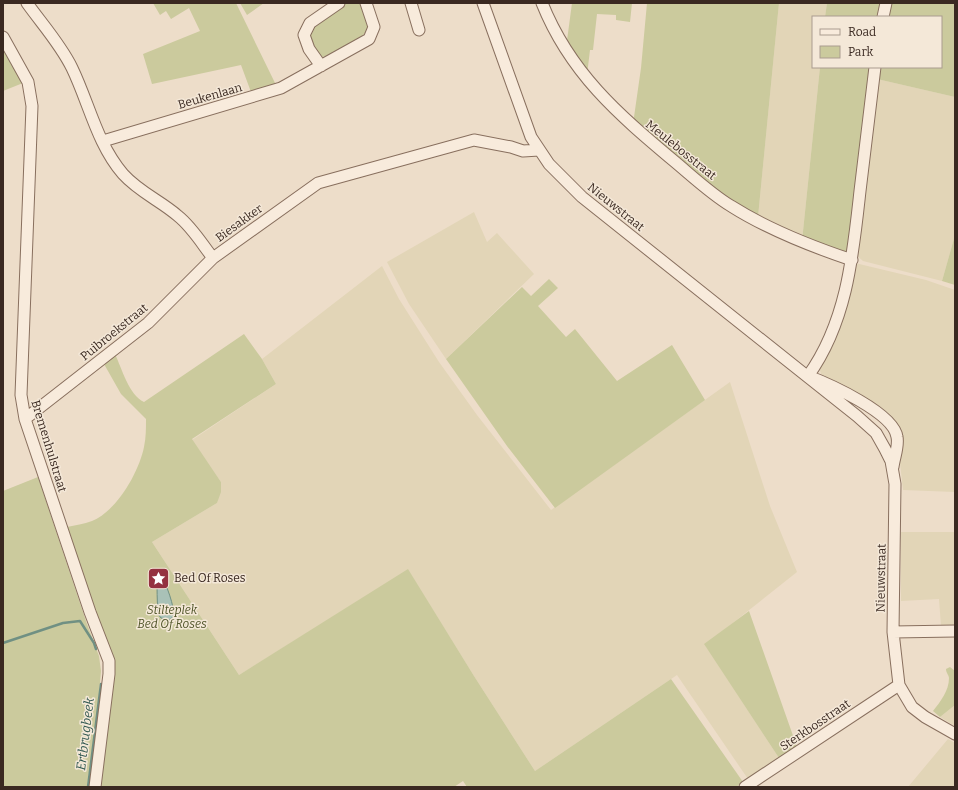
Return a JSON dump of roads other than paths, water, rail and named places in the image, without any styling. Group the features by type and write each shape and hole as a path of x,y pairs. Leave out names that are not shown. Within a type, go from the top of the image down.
{"street":[{"name":"Biesakker","path":"28,3 72,67 89,112 103,141 123,174 142,191 187,224 213,258 307,190 324,181 474,140 511,147 523,151 539,150"},
{"path":"320,66 309,49 304,35 310,23 339,3"},
{"name":"Beukenlaan","path":"103,141 262,95 281,88 369,39 374,27 366,3"},
{"path":"411,3 419,30"},
{"name":"Nieuwstraat","path":"483,3 531,136 539,150 561,178 582,197 808,376 876,434 891,461 895,484 893,632 899,685"},
{"name":"Meulebosstraat","path":"542,3 561,42 579,70 608,103 638,131 730,206 800,242 852,260"},
{"path":"883,16 886,3"},
{"name":"Bremenhulstraat","path":"3,37 28,82 32,106 21,395 25,419 90,612 109,661 95,787"},
{"path":"808,376 817,363 835,323 843,301 852,260 875,68"},
{"name":"Puibroekstraat","path":"25,419 148,322 213,258"},
{"name":"Nieuwstraat","path":"808,376 827,383 876,410 895,430 898,438 892,471"},
{"path":"893,632 955,631"},
{"path":"899,685 912,707 925,718 955,734"},
{"name":"Sterkbosstraat","path":"745,787 899,685"}],"waterway":[{"path":"3,643 63,623 80,621 94,643 96,649"},
{"name":"Ertbrugbeek","path":"88,787 101,684"}],"place":[{"name":"Bed Of Roses","path":"159,578"}],"park label":[{"name":"Stilteplek Bed Of Roses","path":"172,617"}]}
